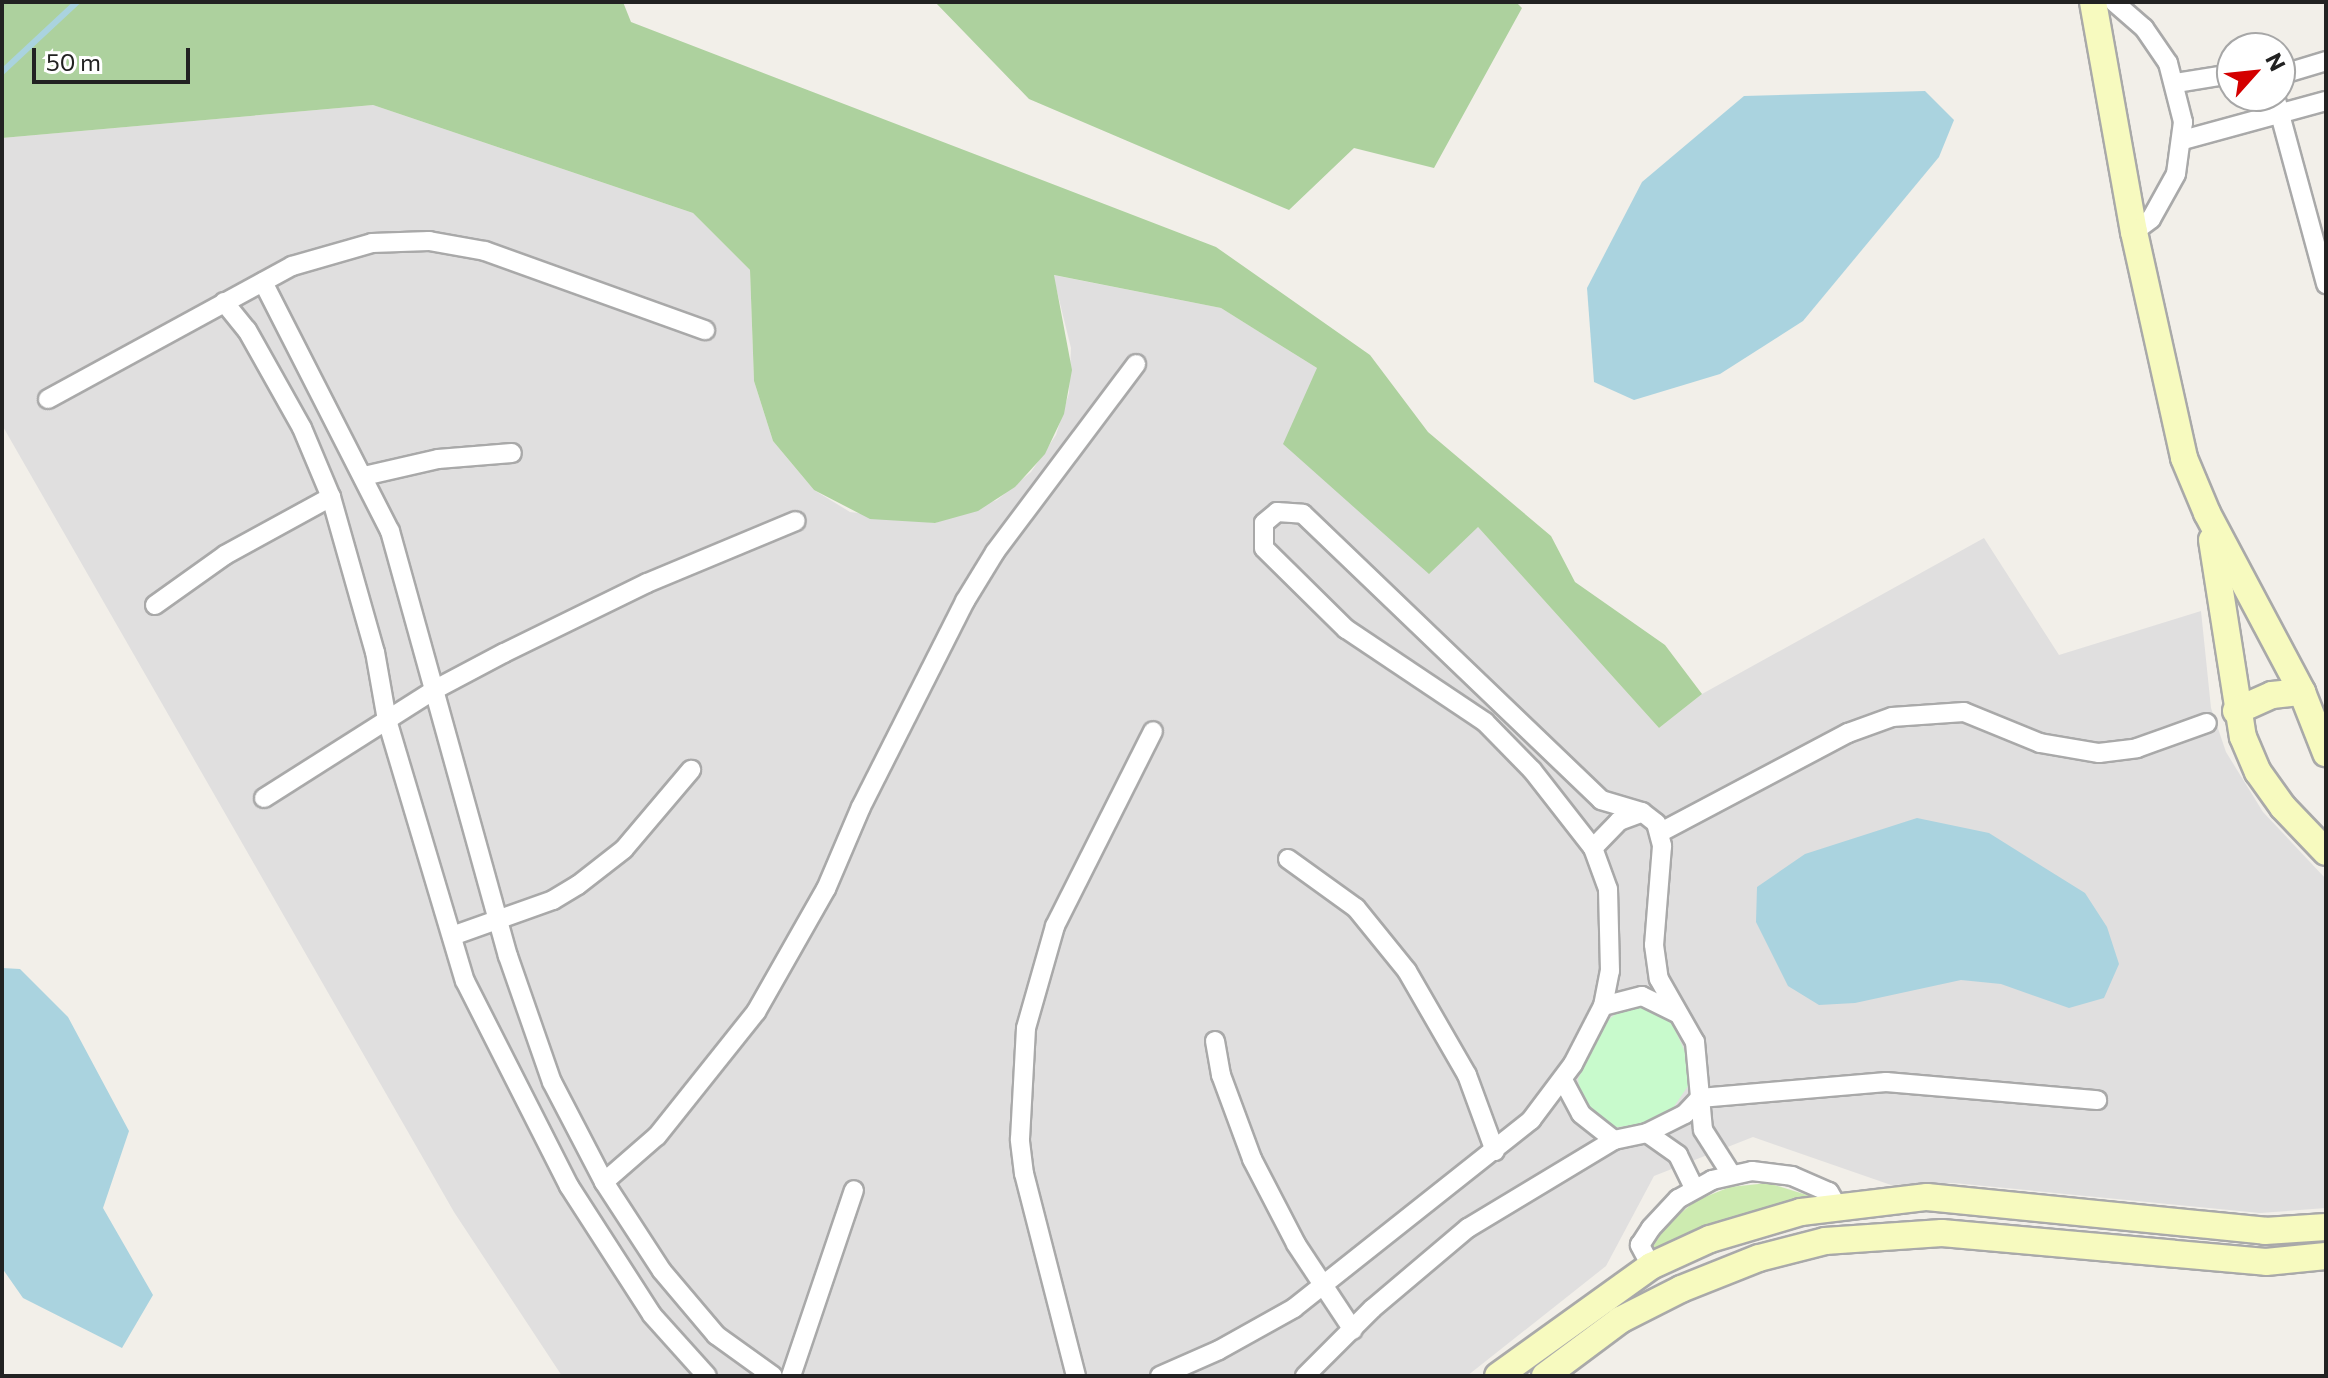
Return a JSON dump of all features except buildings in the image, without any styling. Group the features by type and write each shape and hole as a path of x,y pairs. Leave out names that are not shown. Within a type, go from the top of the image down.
{"street":[{"path":"2093,2 2134,232 2184,458 2207,513 2302,692 2326,753"},
{"path":"2114,2 2157,44 2176,83 2183,140 2176,174 2151,219 2134,232"},
{"path":"2296,70 2326,61"},
{"path":"2176,83 2216,77"},
{"path":"2183,140 2326,101"},
{"path":"2280,112 2326,284"},
{"path":"48,399 263,282 344,248 429,241 485,251 705,330"},
{"path":"263,282 390,531 508,956 552,1082 604,1182 695,1314 773,1376"},
{"path":"224,302 247,330 302,428 331,497 375,652 387,720 465,981 497,1051 569,1186 652,1315 707,1376"},
{"path":"604,1182 657,1136 756,1012 806,929 965,601 995,552 1136,364"},
{"path":"364,476 438,459 512,453"},
{"path":"155,605 225,555 331,497"},
{"path":"1160,1376 1257,1331 1495,1151 1531,1120 1563,1080 1603,1006 1610,971 1610,912 1603,867 1593,848 1532,770 1485,722 1346,629 1264,548 1262,531 1269,517 1285,509 1303,514 1601,800 1642,812 1661,832 1654,945 1659,979 1695,1042 1700,1098 1709,1146 1731,1174"},
{"path":"2207,513 2230,642 2236,711 2258,772 2326,852"},
{"path":"264,798 434,690 647,583 796,521"},
{"path":"2236,711 2272,695 2302,692"},
{"path":"1661,832 1848,733 1892,717 1964,712 2040,743 2099,753 2147,746 2207,723"},
{"path":"1076,1376 1024,1174 1020,1139 1026,1028 1055,926 1153,731"},
{"path":"452,936 553,900 601,868 624,849 691,770"},
{"path":"1593,848 1619,821 1642,812"},
{"path":"1288,859 1356,908 1407,971 1467,1075 1495,1151"},
{"path":"1603,1006 1642,996 1679,1015"},
{"path":"1215,1041 1221,1075 1252,1159 1321,1284 1353,1330"},
{"path":"1563,1080 1581,1114 1614,1140"},
{"path":"1305,1376 1468,1228 1614,1140 1647,1133 1685,1114 1700,1098 1886,1082 2097,1100"},
{"path":"1647,1133 1678,1155 1694,1188"},
{"path":"1681,1289 1664,1283 1640,1245 1663,1212 1694,1188 1731,1174 1792,1176 1829,1192 1837,1206 1825,1241"},
{"path":"791,1376 854,1190"},
{"path":"1498,1376 1651,1266 1751,1225 1837,1206 1927,1197 2265,1231 2326,1227"},
{"path":"1545,1376 1620,1320 1681,1289 1759,1258 1825,1241 1942,1233 2266,1262 2326,1256"}],"shaded area":[{"path":"373,105 693,213 750,270 754,381 773,441 814,490 850,512 935,523 997,500 1031,472 1056,435 1069,393 1071,348 1053,275 1221,308 1317,368 1478,527 1659,728 1702,694 1984,538 2059,655 2201,611 2211,708 2226,752 2263,812 2326,879 2326,1208 2260,1213 1954,1183 1891,1185 1753,1137 1654,1176 1606,1266 1467,1376 562,1376 454,1212 2,425 2,138"}],"green space":[{"path":"2,2 623,2 631,22 1216,247 1370,355 1428,432 1551,536 1575,582 1665,645 1702,694 1659,728 1478,527 1429,574 1283,444 1317,368 1221,308 1054,275 1072,370 1064,414 1045,454 1015,487 978,511 935,523 870,519 814,490 773,441 754,381 750,270 693,213 373,105 2,138"},
{"path":"935,2 1516,2 1522,8 1434,168 1354,148 1289,210 1029,99"},
{"path":"1642,1006 1672,1023 1685,1052 1688,1086 1671,1111 1643,1124 1610,1128 1581,1100 1578,1079 1607,1021 1622,1009"},
{"path":"1768,1183 1823,1200 1646,1258 1666,1226 1695,1201 1730,1187"}],"water":[{"path":"1925,91 1954,120 1939,157 1803,321 1720,374 1634,400 1594,382 1587,288 1642,182 1744,96"},
{"path":"1917,818 1989,833 2085,893 2107,927 2119,964 2104,998 2069,1008 2001,984 1961,980 1855,1003 1819,1005 1788,986 1756,922 1757,887 1805,854"},
{"path":"2,968 20,969 68,1017 129,1131 103,1208 153,1295 122,1348 23,1298 2,1268"}],"waterway":[{"path":"2,72 77,2"}]}
